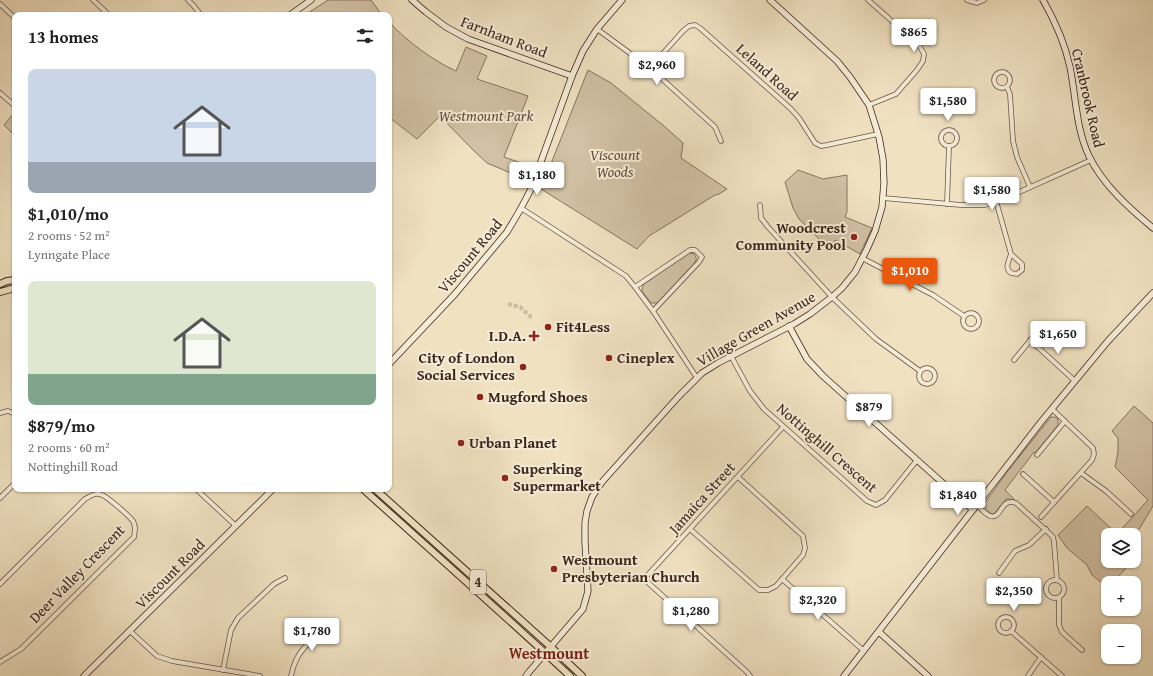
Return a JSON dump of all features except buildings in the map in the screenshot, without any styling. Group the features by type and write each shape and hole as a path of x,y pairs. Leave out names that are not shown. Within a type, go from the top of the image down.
{"main road":[{"path":"0,284 12,280"},
{"path":"0,292 12,289"},
{"name":"4","path":"366,492 570,676"},
{"name":"4","path":"378,492 582,676"}],"street":[{"path":"93,0 106,12"},
{"path":"188,0 198,12"},
{"path":"294,12 311,0"},
{"name":"Farnham Road","path":"412,0 446,27 468,39 572,76"},
{"name":"Viscount Road","path":"392,361 455,294 507,232 531,189 572,76 583,51 597,29 622,0"},
{"name":"Village Green Avenue","path":"526,676 583,609 588,591 585,523 592,497 602,482 678,397 702,373 810,314 842,288 855,272 875,231 882,207 884,159 869,105 837,61 770,0"},
{"path":"868,0 919,45 924,54 923,61 917,70 896,94 869,105"},
{"path":"968,0 976,3 984,0"},
{"name":"Cranbrook Road","path":"1043,0 1051,13 1070,66 1080,130 1091,160 1104,180 1126,205 1153,228"},
{"path":"0,4 12,15"},
{"name":"Leland Road","path":"650,68 683,31 689,26 694,25 700,28 791,109 799,118 815,143 821,146 878,134"},
{"path":"597,29 650,68 715,127 721,141"},
{"path":"1005,72 1009,75 1010,83 1006,87 998,88 994,83 994,78 997,73 1005,72"},
{"path":"1006,87 1010,94 1013,141 1017,157 1030,187"},
{"path":"0,93 12,103"},
{"path":"949,130 955,133 957,138 955,143 949,146 943,144 940,139 942,133 949,130"},
{"path":"947,204 949,146"},
{"path":"883,198 961,205 985,205 1006,198 1091,160"},
{"path":"996,201 1011,254 1022,264 1022,270 1017,274 1011,273 1007,268 1011,254"},
{"path":"760,205 761,218 768,227 832,297 876,339 920,371"},
{"path":"521,208 626,276 653,311 697,378"},
{"path":"635,287 690,250 695,250 702,257 653,311"},
{"path":"862,258 933,294 964,316"},
{"path":"844,676 1052,409 1108,341 1153,292"},
{"path":"968,313 976,314 979,322 977,327 969,329 964,326 962,322 964,316 968,313"},
{"path":"1014,360 1043,325"},
{"path":"789,326 807,358 823,376 917,460 975,508 994,516 998,514 1006,503 1011,501 1016,503 1046,530 1053,537 1057,580"},
{"path":"1030,340 1075,381"},
{"name":"Nottinghill Crescent","path":"731,356 750,391 764,409 867,501 876,505 884,500 917,460"},
{"path":"926,368 931,368 935,374 934,381 928,384 923,383 919,378 920,371 926,368"},
{"path":"1041,517 1092,460 1094,454 1093,448 1052,409"},
{"path":"0,413 8,411 12,413"},
{"path":"1037,454 1065,422"},
{"name":"Jamaica Street","path":"644,580 783,426"},
{"path":"1081,473 1106,491 1131,514"},
{"path":"1023,474 1054,502"},
{"path":"690,529 759,590 768,590 776,586 803,555 805,548 803,536 738,477"},
{"path":"0,498 12,486"},
{"path":"199,492 236,526"},
{"name":"Viscount Road","path":"84,676 270,492"},
{"name":"Deer Valley Crescent","path":"0,584 85,499 93,494 106,496 134,522 136,530 134,537 21,649 0,662"},
{"path":"999,573 1015,551 1029,545 1046,530"},
{"path":"223,670 231,630 238,618 274,584 285,578"},
{"path":"782,579 864,651"},
{"path":"587,580 644,580 750,676"},
{"path":"1059,598 1053,598 1048,595 1046,586 1050,581 1057,580 1062,583 1064,588 1063,594 1059,598 1059,625 1062,632 1082,650"},
{"path":"291,676 293,666 300,652 312,640 323,633 334,629"},
{"path":"130,631 157,656 172,661 260,676"},
{"path":"1011,631 1062,676"},
{"path":"879,632 928,676"},
{"path":"1028,676 1040,657"}],"green space":[{"path":"328,0 371,0 380,12 310,12"},
{"name":"Westmount Park","path":"392,25 404,37 421,50 438,62 456,71 466,47 487,56 477,79 528,96 504,157 530,166 523,183 512,179 513,174 487,163 440,116 417,139 392,119"},
{"name":"Viscount Woods","path":"588,70 611,83 664,126 683,143 681,158 727,189 649,236 637,249 541,189"},
{"path":"12,115 12,133 4,125"},
{"path":"798,170 823,179 847,175 847,212 845,217 872,228 860,254 835,240 830,250 799,219 793,208 785,182"},
{"path":"686,254 694,254 696,259 693,265 658,303 651,303 642,291 643,285"},
{"path":"1134,406 1153,423 1153,506 1140,528 1122,528 1148,500 1115,467 1118,452 1118,438 1112,431"},
{"path":"1051,417 1058,419 1058,425 1035,453 1034,452 1005,490 1016,501 1006,499 994,514 990,513 984,504 1007,472"},
{"path":"1087,506 1111,528 1101,528 1101,568 1126,568 1119,576 1101,576 1101,582 1092,575 1087,565 1067,548 1058,535"}],"tunnel":[{"path":"508,304 520,307 532,318"}],"place":[{"name":"Woodcrest Community Pool","path":"854,237"},
{"name":"Fit4Less","path":"548,327"},
{"name":"I.D.A.","path":"534,336"},
{"name":"Cineplex","path":"609,358"},
{"name":"City of London Social Services","path":"523,367"},
{"name":"Mugford Shoes","path":"480,397"},
{"name":"Urban Planet","path":"461,443"},
{"name":"Superking Supermarket","path":"505,478"},
{"name":"Westmount Presbyterian Church","path":"554,569"}],"district":[{"name":"Westmount","path":"549,653"}]}
